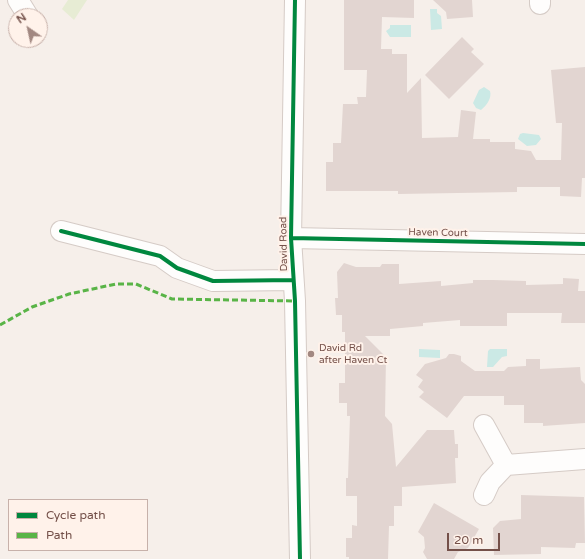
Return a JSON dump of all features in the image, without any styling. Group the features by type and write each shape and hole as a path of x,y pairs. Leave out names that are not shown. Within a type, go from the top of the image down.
{"street":[{"name":"David Road","path":"295,0 291,238 300,559"},
{"path":"61,231 160,256 177,268 213,281 293,280"},
{"name":"Haven Court","path":"291,238 585,244"},
{"path":"484,425 506,465"},
{"path":"484,495 490,482 506,465 585,459"}],"green space":[{"path":"68,0 87,0 74,20 62,9"}],"water":[{"path":"430,9 437,9 437,13 441,16 442,29 431,30"},
{"path":"390,25 411,25 411,37 390,37 386,31 390,28"},
{"path":"484,87 490,91 490,99 481,110 476,108 473,103 479,90"},
{"path":"520,134 539,135 541,139 536,145 527,146 518,139"},
{"path":"419,349 440,350 440,358 419,357"},
{"path":"490,349 507,349 507,356 502,357 493,367 487,367 488,351"}],"building":[{"path":"344,0 414,0 414,18 382,17 381,49 392,49 392,54 407,54 407,93 421,78 422,138 458,137 461,110 476,112 473,139 490,139 490,142 515,142 515,149 531,151 536,160 561,160 562,123 556,123 551,70 585,67 585,178 582,178 581,197 560,196 560,187 517,187 517,192 398,194 398,191 326,191 326,162 333,162 333,143 341,143 343,104 358,104 357,97 366,97 367,70 344,70"},
{"path":"433,0 472,0 473,17 447,19 446,12"},
{"path":"462,37 474,49 471,52 484,64 449,99 425,75"},
{"path":"344,263 356,267 380,267 382,264 399,264 399,284 441,281 441,286 473,283 473,280 493,280 526,281 526,285 563,284 563,278 579,279 578,291 585,291 585,323 561,323 562,313 507,313 507,326 460,326 460,320 423,323 423,326 390,329 390,336 365,336 386,357 385,416 392,424 396,467 427,430 454,430 455,444 458,444 458,458 455,458 456,483 402,487 402,506 394,506 394,526 389,526 388,559 349,559 349,557 346,557 346,538 352,538 352,525 357,526 357,496 346,496 350,416 347,416 347,403 339,403 339,383 345,383 345,332 342,332 342,315 336,315 335,298 338,298 337,272"},
{"path":"449,354 461,356 461,361 475,371 504,371 508,367 526,366 526,359 540,359 540,369 580,367 581,380 585,384 585,423 543,426 543,423 524,423 524,405 504,405 504,396 464,396 447,418 419,397 424,392 418,387 423,380 416,375 425,364 446,358"},
{"path":"521,495 584,497 585,543 576,543 575,548 541,547 541,554 494,555 493,528 500,521 521,519"},
{"path":"434,503 479,529 468,548 458,552 454,559 427,559 423,552 425,548 424,537 418,532"}],"marked path":[{"path":"0,325 32,307 69,294 116,284 136,284 172,299 295,301"}],"cycle path":[{"path":"295,0 291,238 295,301 300,559"},
{"path":"61,231 160,256 177,268 213,281 293,280"},
{"path":"291,238 585,244"}],"place":[{"name":"David Rd after Haven Ct","path":"311,354"}]}
